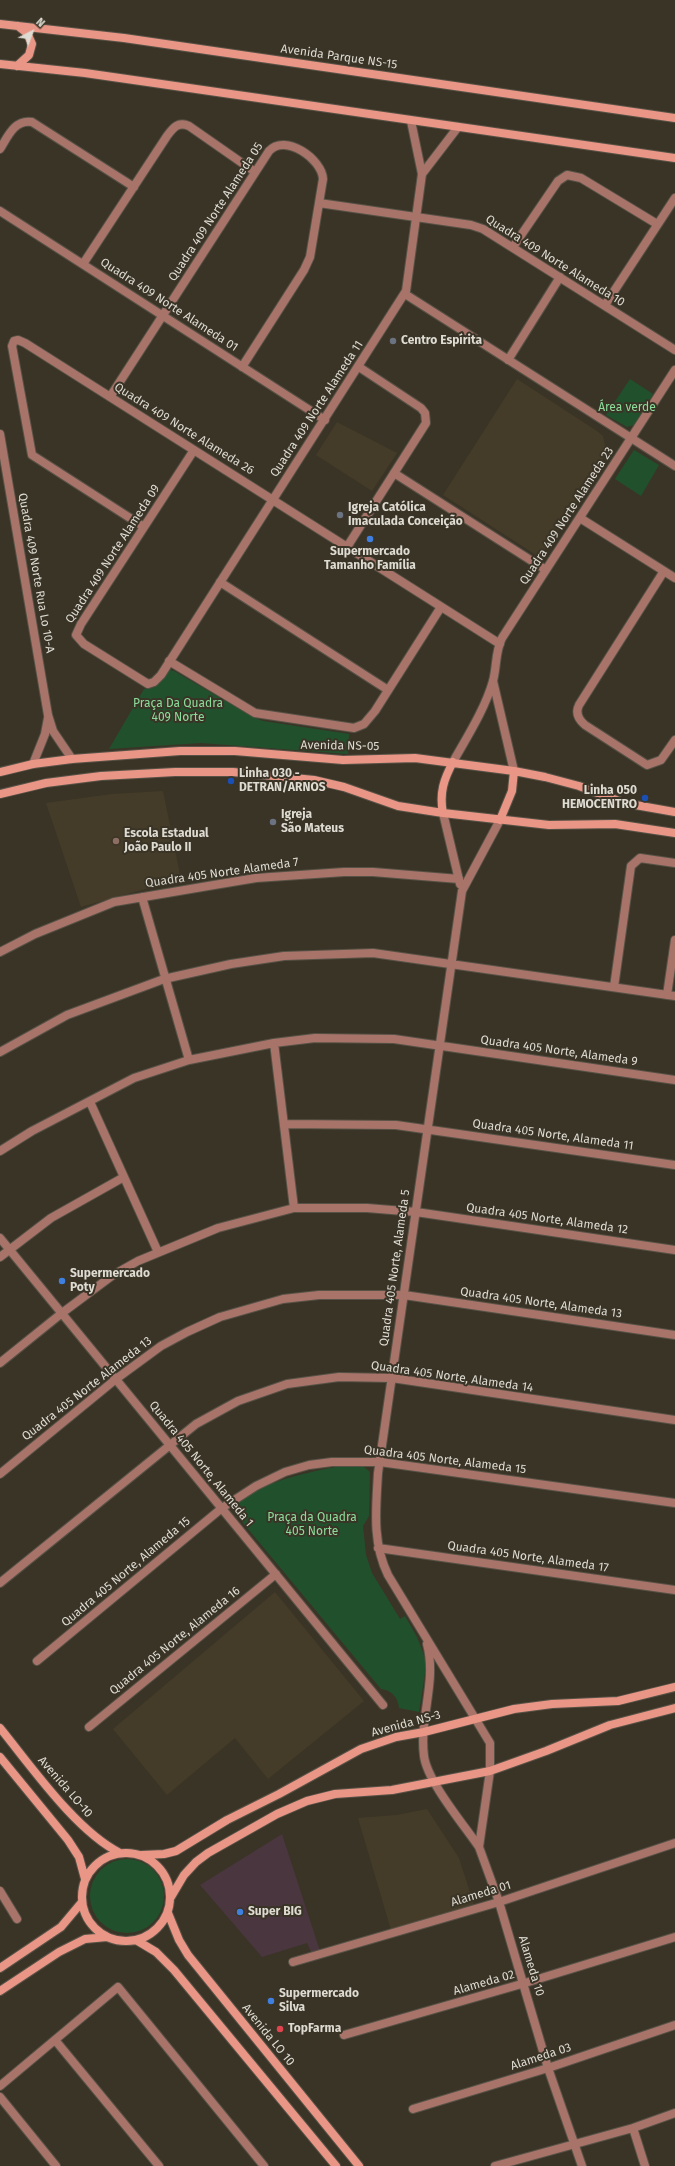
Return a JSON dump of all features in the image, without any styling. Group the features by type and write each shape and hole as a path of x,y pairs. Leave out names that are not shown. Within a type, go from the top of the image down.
{"street":[{"name":"Avenida Parque NS-15","path":"0,24 124,38 674,117"},
{"path":"17,25 27,33 32,44 29,55 17,66"},
{"path":"0,64 92,74 675,158"},
{"path":"0,149 15,126 24,121 36,124 134,187"},
{"name":"Quadra 409 Norte Alameda 11","path":"152,683 158,678 170,661 405,294 409,281 422,174 411,121"},
{"path":"83,264 170,131 180,124 189,126 255,172"},
{"path":"422,174 458,127"},
{"name":"Quadra 409 Norte Alameda 05","path":"110,397 270,149 279,144 291,145 320,166 323,178 319,203"},
{"path":"513,247 554,186 564,176 571,175 581,178 657,224"},
{"path":"605,305 675,198"},
{"path":"242,367 309,261 319,203"},
{"name":"Quadra 409 Norte Alameda 10","path":"319,203 476,226 513,247 675,350"},
{"name":"Quadra 409 Norte Alameda 01","path":"0,211 325,420"},
{"path":"508,360 560,277"},
{"path":"405,294 675,466"},
{"name":"Quadra 409 Norte Alameda 26","path":"144,527 32,455 12,346 16,340 23,341 500,644"},
{"path":"347,547 426,423 426,413 421,408 359,367"},
{"name":"Quadra 409 Norte Alameda 23","path":"453,762 493,681 500,644 675,370"},
{"name":"Quadra 409 Norte Rua Lo 10-A","path":"0,434 48,715 54,731 72,759"},
{"name":"Quadra 409 Norte Alameda 09","path":"152,683 140,681 84,644 76,635 194,450"},
{"path":"394,473 546,570"},
{"path":"580,518 675,578"},
{"path":"664,571 579,705 578,716 585,725 648,765 655,763 664,756 675,740"},
{"path":"220,582 388,690"},
{"path":"170,661 255,713 348,728 358,727 370,718 441,607"},
{"name":"Quadra 409 Norte Alameda 23","path":"493,681 514,771"},
{"name":"Quadra 409 Norte Rua Lo 10-A","path":"33,764 45,734 48,715"},
{"name":"Avenida NS-05","path":"0,772 33,764 72,759 116,755 203,751 334,760 415,758 514,771 567,782 624,803 675,812"},
{"path":"453,762 442,788 441,803 462,891"},
{"path":"462,891 500,820 512,791 514,771"},
{"path":"0,794 46,783 101,776 175,772 233,772 314,780 344,787 398,806 443,813 556,825 615,824 675,833"},
{"path":"614,987 631,866 640,858 675,863"},
{"name":"Quadra 405 Norte Alameda 7","path":"0,952 35,934 102,907 142,896 256,878 300,874 373,872 459,879"},
{"name":"Quadra 405 Norte, Alameda 5","path":"462,891 380,1462 375,1515 378,1548 388,1575 425,1638 477,1718 490,1743 490,1771"},
{"path":"142,896 164,979 189,1060"},
{"path":"0,1052 67,1015 164,979 231,964 284,956 373,953 671,995 675,940"},
{"name":"Quadra 405 Norte, Alameda 9","path":"0,1151 32,1131 134,1078 189,1060 274,1043 314,1038 394,1039 675,1080"},
{"path":"274,1043 294,1208"},
{"path":"90,1102 158,1252"},
{"name":"Quadra 405 Norte, Alameda 11","path":"284,1124 356,1123 396,1125 675,1165"},
{"path":"0,1256 51,1218 124,1177"},
{"name":"Quadra 405 Norte, Alameda 12","path":"0,1364 62,1313 113,1275 158,1252 218,1228 294,1208 368,1208 416,1212 675,1250"},
{"name":"Quadra 405 Norte, Alameda 1","path":"0,1238 383,1705"},
{"name":"Quadra 405 Norte Alameda 13","path":"0,1474 116,1379 152,1352 183,1334 211,1321 258,1305 319,1295 404,1295"},
{"name":"Quadra 405 Norte, Alameda 13","path":"404,1295 675,1335"},
{"name":"Quadra 405 Norte, Alameda 14","path":"0,1583 170,1444 211,1414 247,1397 277,1387 328,1378 392,1378 675,1420"},
{"name":"Quadra 405 Norte, Alameda 15","path":"37,1661 222,1508 262,1482 296,1469 332,1462 380,1462 675,1503"},
{"name":"Quadra 405 Norte, Alameda 17","path":"378,1548 675,1590"},
{"name":"Quadra 405 Norte, Alameda 16","path":"89,1727 276,1574"},
{"name":"Quadra 405 Norte, Alameda 5","path":"425,1638 431,1668 424,1732 424,1758 434,1781 479,1847"},
{"name":"Avenida NS-3","path":"120,1853 142,1856 164,1854 176,1851 227,1820 279,1794 361,1749 396,1737 424,1732 514,1709 552,1704 618,1701 675,1687"},
{"name":"Avenida NS-3","path":"171,1896 184,1875 196,1862 248,1829 277,1814 323,1797 381,1792 490,1771 546,1752 610,1725 675,1708"},
{"name":"Avenida LO-10","path":"0,1728 73,1816 102,1842 120,1853"},
{"path":"0,1758 68,1840 79,1857 85,1879"},
{"name":"Alameda 10","path":"490,1771 479,1847 499,1902 525,1983 548,2068 582,2166"},
{"name":"Alameda 01","path":"293,1962 499,1902 675,1843"},
{"path":"85,1879 99,1862 120,1853"},
{"name":"Avenida NS-3","path":"85,1879 82,1902 90,1923 107,1937 119,1941 136,1940 155,1931 168,1913 171,1896 169,1884 163,1872 154,1862 142,1856"},
{"path":"0,1891 17,1919"},
{"path":"0,1968 61,1927 82,1902"},
{"name":"Avenida LO 10","path":"168,1913 176,1934 188,1955 359,2166"},
{"path":"0,1990 59,1952 84,1939 107,1937"},
{"name":"Alameda 02","path":"344,2035 525,1983 675,1937"},
{"path":"136,1940 156,1952 171,1966 336,2166"},
{"path":"0,2086 118,1987 264,2166"},
{"name":"Alameda 03","path":"413,2108 548,2068 675,2024"},
{"path":"55,2040 159,2166"},
{"path":"0,2097 56,2166"},
{"path":"495,2166 633,2128 675,2112"},
{"path":"633,2128 645,2166"}],"shaded area":[{"path":"517,379 597,431 603,436 606,450 600,466 543,553 536,555 443,495"},
{"path":"337,422 397,453 372,491 316,455"},
{"name":"Escola Estadual João Paulo II","path":"163,791 181,879 81,907 46,803 112,794"},
{"path":"275,1592 364,1701 268,1779 235,1738 167,1795 113,1729"},
{"path":"427,1809 459,1858 474,1905 391,1930 358,1818 397,1815"},
{"path":"282,1834 320,1951 312,1954 307,1943 262,1957 200,1885"}],"green space":[{"name":"Área verde","path":"630,379 653,394 634,425 627,427 606,415"},
{"name":"Área verde","path":"634,450 659,465 641,496 615,479"},
{"name":"Praça Da Quadra 409 Norte","path":"170,670 253,717 263,721 349,734 348,754 201,743 109,749 144,689 155,687 166,672"},
{"name":"Praça da Quadra 405 Norte","path":"336,1467 364,1467 370,1472 369,1516 363,1526 366,1555 372,1573 400,1619 405,1616 417,1637 425,1658 425,1673 419,1712 399,1708 394,1695 381,1689 234,1512 237,1503 246,1495 260,1488 295,1476"},
{"path":"120,1859 134,1859 148,1865 158,1875 164,1889 164,1903 158,1917 148,1927 134,1933 120,1933 106,1927 96,1917 90,1903 90,1889 96,1875 106,1865"}],"place":[{"name":"Centro Espírita","path":"393,341"},
{"name":"Igreja Católica Imaculada Conceição","path":"340,515"},
{"name":"Supermercado Tamanho Família","path":"370,539"},
{"name":"Linha 030 - DETRAN/ARNOS","path":"231,781"},
{"name":"Linha 050 HEMOCENTRO","path":"645,798"},
{"name":"Igreja São Mateus","path":"273,822"},
{"name":"Escola Estadual João Paulo II","path":"116,841"},
{"name":"Supermercado Poty","path":"62,1281"},
{"name":"Super BIG","path":"240,1912"},
{"name":"Supermercado Silva","path":"271,2001"},
{"name":"TopFarma","path":"280,2029"}]}
